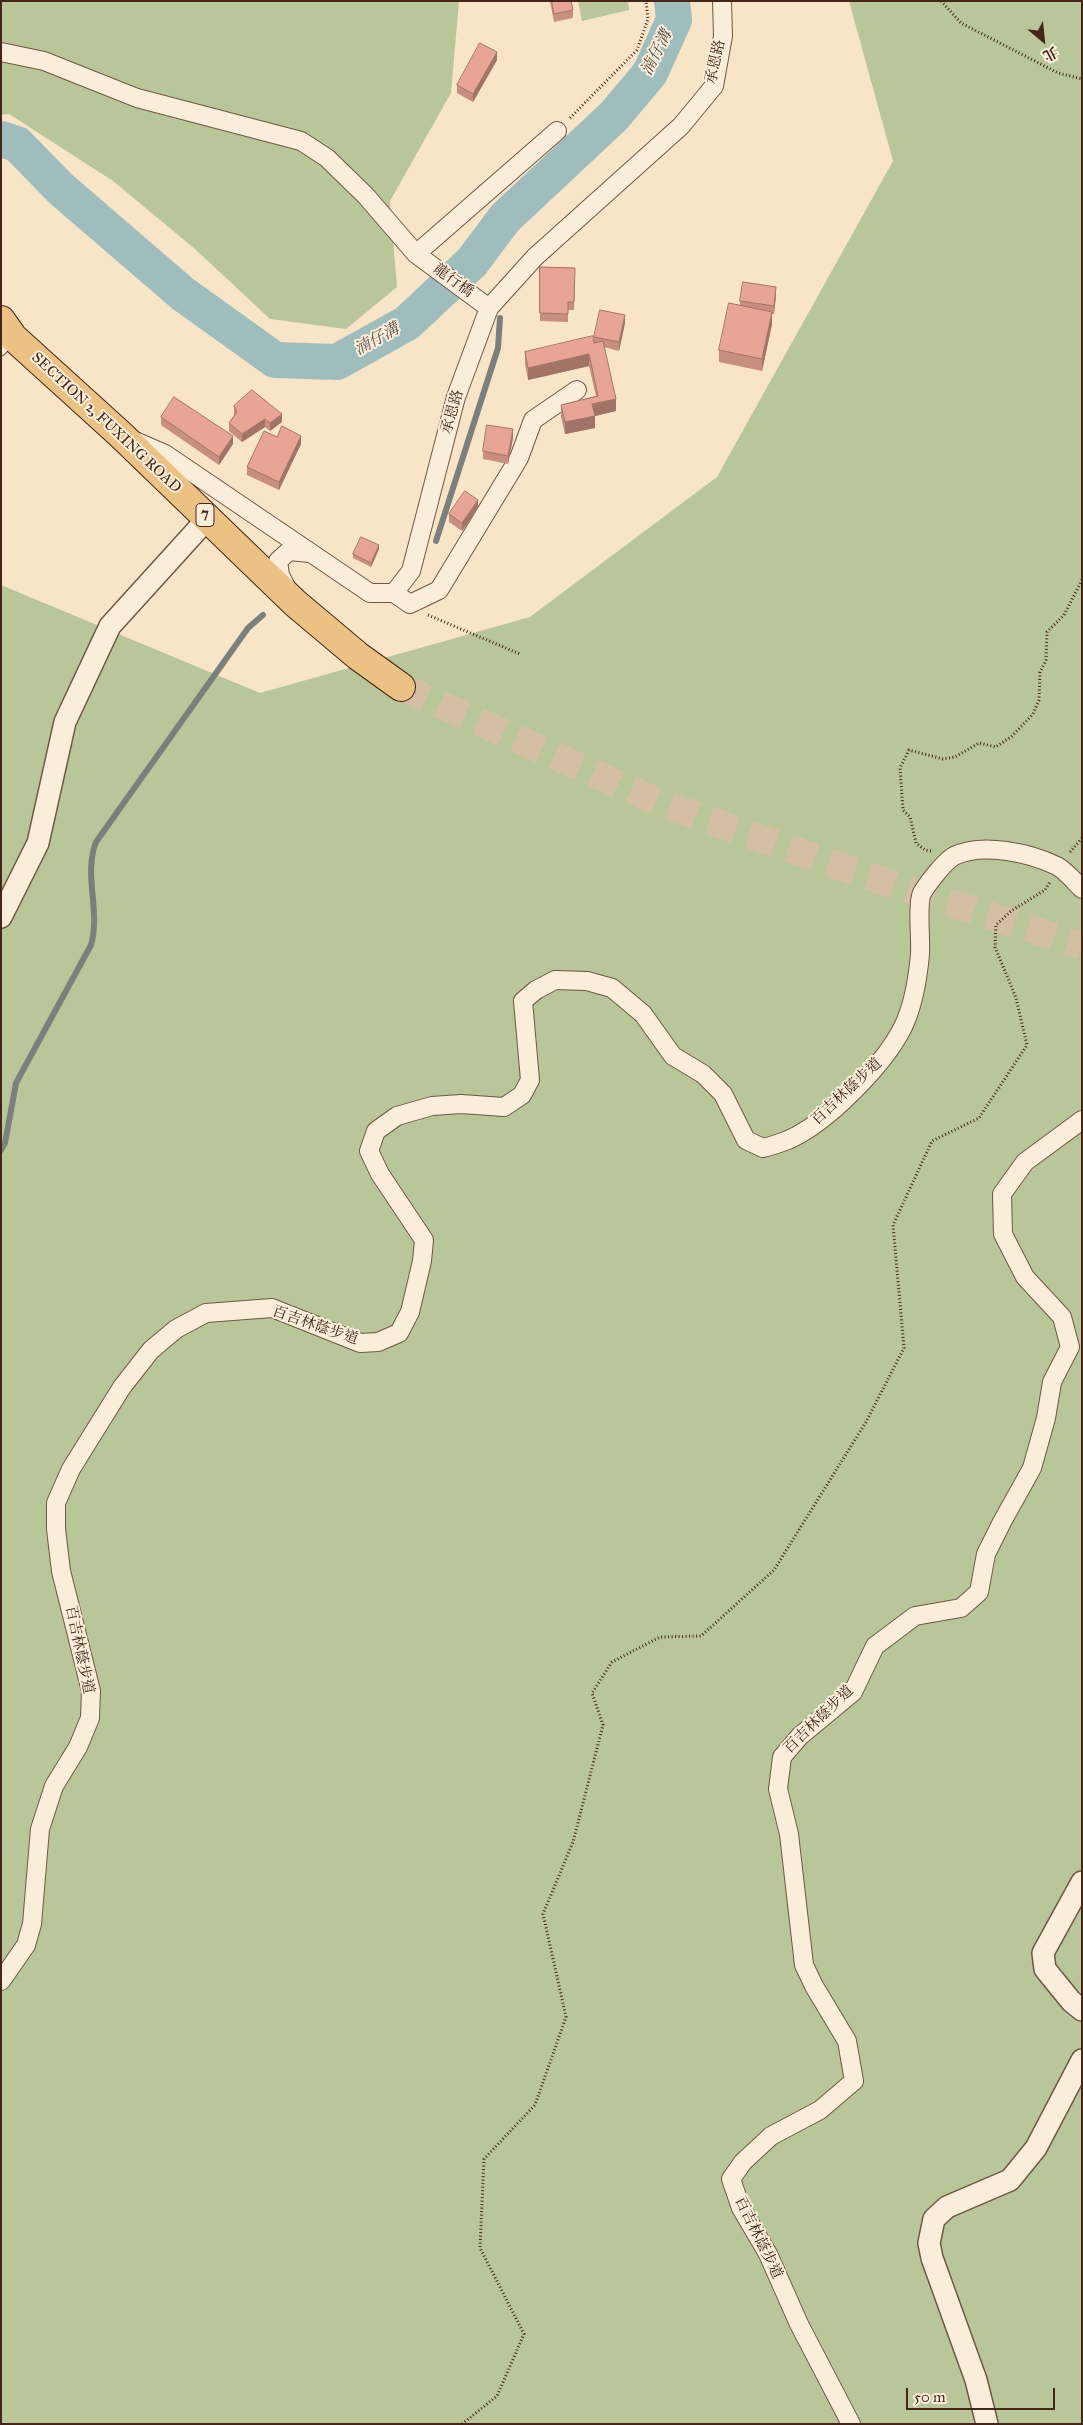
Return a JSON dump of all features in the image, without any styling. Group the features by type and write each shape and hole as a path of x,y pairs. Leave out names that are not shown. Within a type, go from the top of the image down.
{"main road":[{"name":"SECTION 2, FUXING ROAD","path":"5,336 121,435 295,603 358,656 401,687"}],"street":[{"name":"承恩路","path":"394,593 411,571 456,397 490,308 535,257 682,126 714,86 723,36 722,1"},
{"name":"龍行橋","path":"1,52 44,61 137,98 301,141 327,158 366,196 416,254 490,308"},
{"path":"416,254 556,131"},
{"path":"121,435 165,454 370,593 394,593 410,604 439,590 519,458 533,420 576,390"},
{"path":"1,917 38,843 65,722 110,626 228,497"},
{"path":"295,603 280,575 278,561 289,551 311,553"},
{"name":"百吉林蔭步道","path":"1,1981 26,1945 32,1924 40,1829 54,1786 78,1747 90,1718 91,1691 61,1571 56,1529 56,1503 71,1470 122,1387 151,1350 176,1329 206,1314 272,1308 360,1343 378,1342 398,1333 410,1312 422,1261 424,1240 380,1174 369,1151 376,1131 397,1116 432,1106 461,1104 504,1106 522,1095 530,1080 523,1001 536,990 555,980 587,981 612,988 643,1014 673,1056 704,1074 723,1094 746,1140 763,1148 789,1140 815,1124 859,1085 886,1056 904,1026 912,998 920,954 921,895 930,880 953,857 977,849 1022,854 1058,867 1082,889"},
{"name":"百吉林蔭步道","path":"851,2424 799,2324 768,2254 741,2208 731,2179 743,2162 771,2136 820,2110 854,2081 847,2041 814,1986 804,1965 789,1834 778,1789 782,1757 800,1736 853,1692 875,1646 915,1616 961,1608 979,1592 986,1554 1032,1468 1046,1418 1052,1382 1070,1347 1062,1317 1025,1277 1003,1234 1002,1194 1025,1162 1082,1120"},
{"path":"1082,1882 1042,1953 1045,1969 1071,2001 1082,2010"},
{"path":"987,2424 976,2380 932,2258 929,2243 934,2219 948,2207 1010,2180 1036,2148 1082,2060"}],"path":[{"path":"556,131 592,98 637,50 648,19 646,1"},
{"path":"941,1 961,23 1058,73 1082,79"},
{"path":"953,857 925,850 916,843 910,817 903,810 900,768 904,758 909,750 943,760 955,758 979,743 996,747 1012,736 1033,714 1039,700 1040,672 1046,660 1047,632 1064,615 1082,580"},
{"path":"410,604 418,611 520,654"},
{"path":"462,2424 497,2396 524,2334 480,2248 484,2159 535,2105 566,2017 543,1914 573,1842 603,1725 592,1693 612,1662 660,1638 701,1636 774,1570 866,1422 904,1348 893,1225 932,1141 979,1118 1027,1045 1016,998 995,947 996,925 1011,910 1044,890 1058,867 1082,838"}],"green space":[{"path":"1,1 459,1 451,93 390,201 397,287 346,329 270,319 195,249 113,181 9,114 1,115"},
{"path":"578,1 628,1 629,10 582,21"},
{"path":"849,1 1082,1 1082,2424 1,2424 1,585 260,693 530,617 717,477 893,161"}],"building":[{"path":"552,1 571,1 573,10 554,14"},
{"path":"480,43 497,52 473,94 457,85"},
{"path":"540,267 575,268 574,302 568,302 568,314 540,313"},
{"path":"743,282 776,287 774,306 740,301"},
{"path":"729,303 772,312 762,359 719,350"},
{"path":"600,310 625,315 619,342 594,337"},
{"path":"593,336 594,343 603,341 616,399 592,404 595,416 565,422 561,405 598,396 589,354 528,368 525,352"},
{"path":"252,390 282,414 270,423 265,419 242,434 229,423 237,412 234,406"},
{"path":"174,397 233,436 219,457 161,417"},
{"path":"487,425 513,429 508,456 483,451"},
{"path":"282,426 301,436 279,482 247,467 264,431 277,437"},
{"path":"465,491 478,500 462,523 449,514"},
{"path":"361,537 379,545 371,563 353,554"}],"waterway":[{"name":"湳仔溝","path":"1,139 17,144 61,189 183,294 275,360 337,362 407,323 472,262 505,218 614,116 650,73 674,20 672,1"},
{"path":"472,262 483,272"},
{"path":"436,541 498,348 500,318"},
{"path":"1,1150 5,1143 16,1083 91,945 94,932 91,868 96,842 248,628 263,615"}],"tunnel":[{"path":"401,687 663,804 859,873 1082,946"}]}
